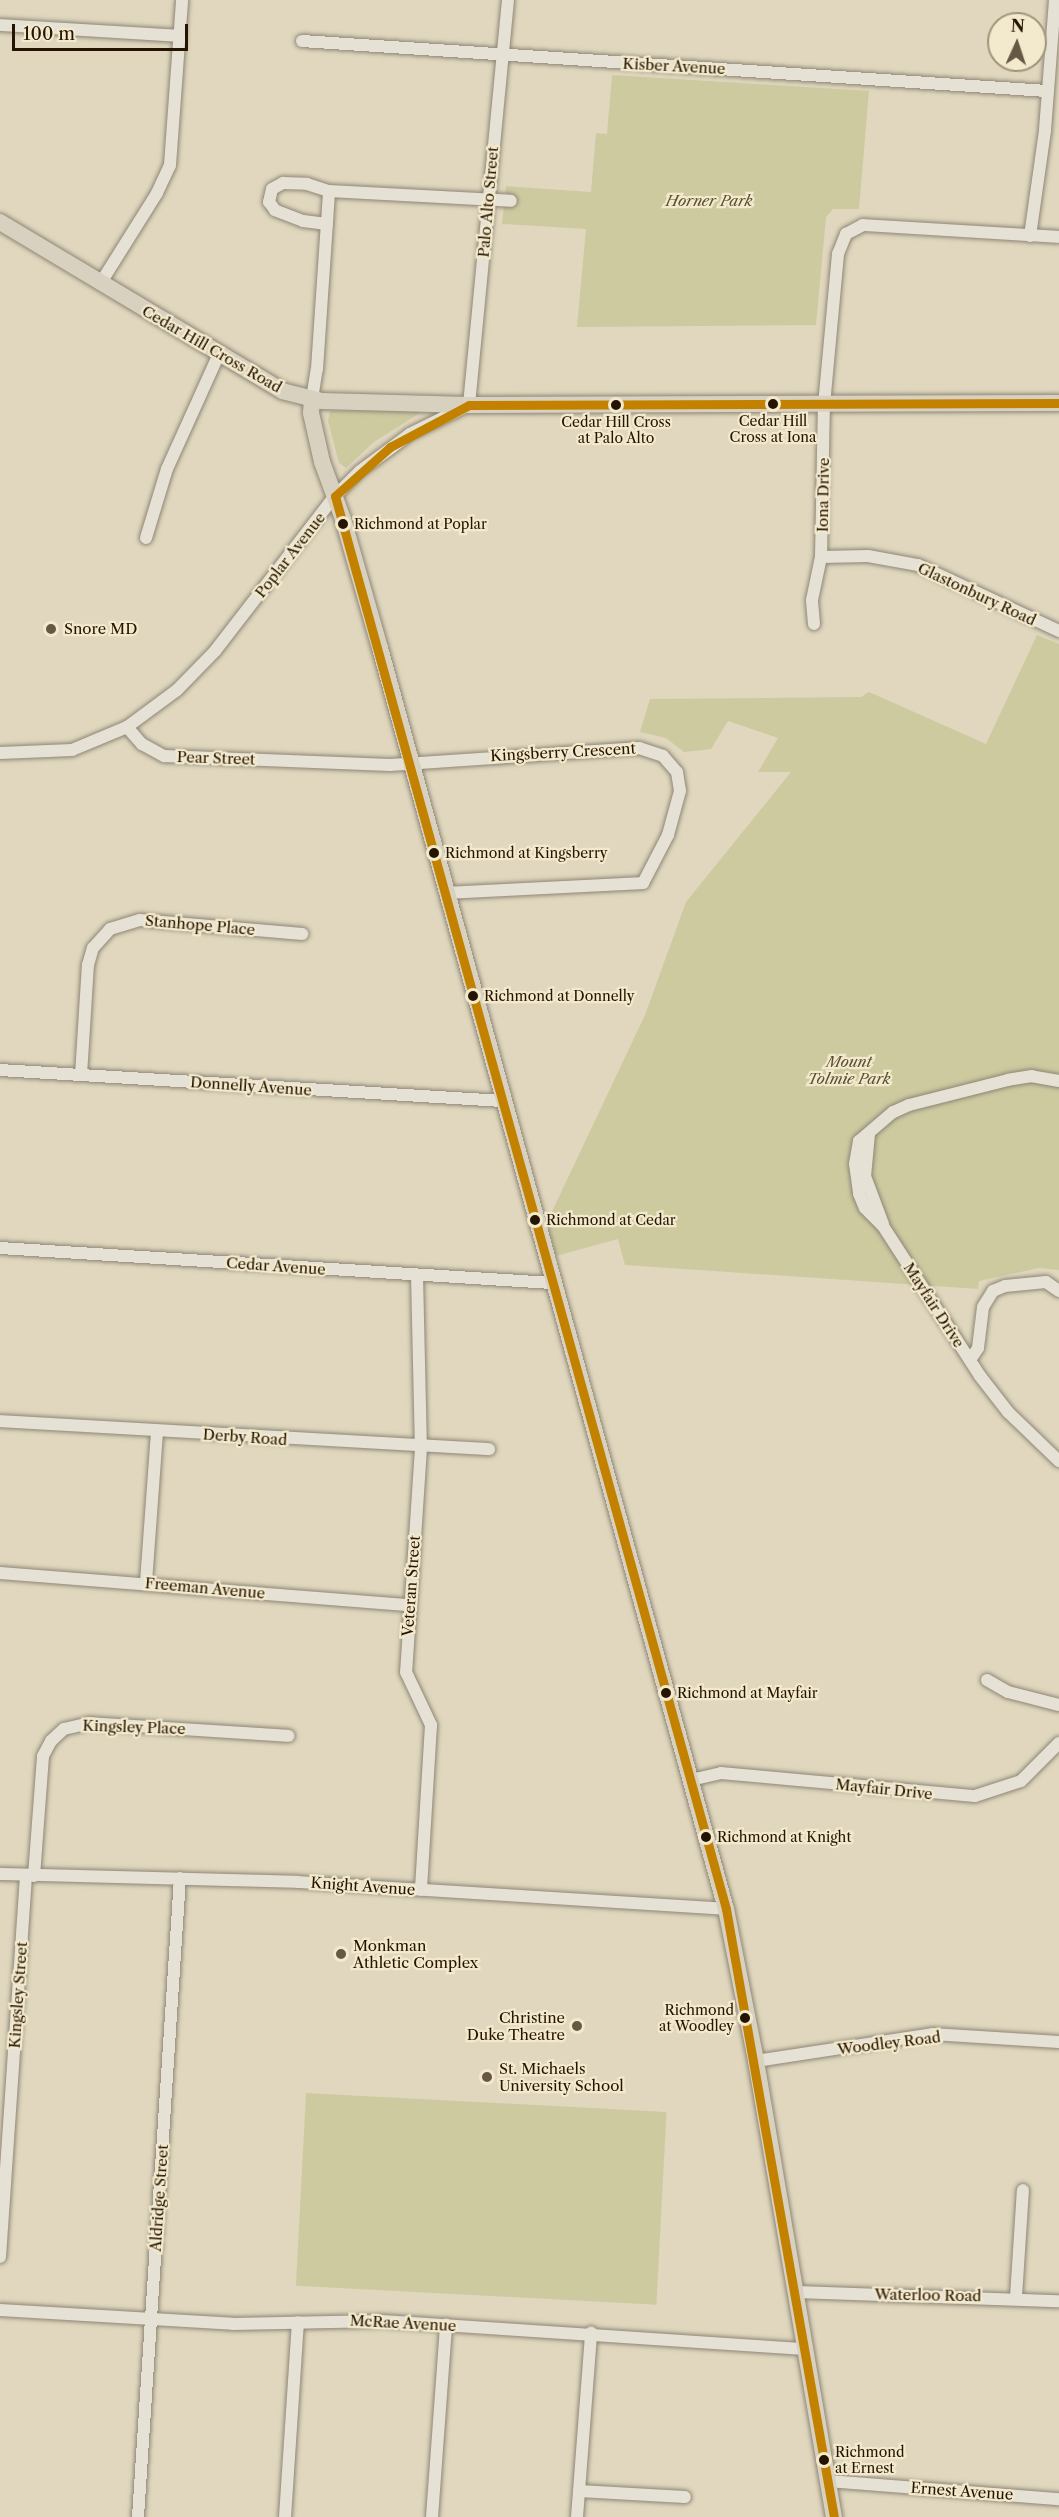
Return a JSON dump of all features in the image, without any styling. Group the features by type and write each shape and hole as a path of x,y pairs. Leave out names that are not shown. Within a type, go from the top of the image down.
{"main road":[{"name":"Cedar Hill Cross Road","path":"0,222 282,391 312,399 469,405 1059,403"},
{"path":"312,399 312,421 411,763 552,1283 726,1909 756,2061 834,2517"}],"street":[{"path":"100,284 167,175 176,114 182,0"},
{"name":"Palo Alto Street","path":"469,405 508,0"},
{"path":"1054,0 1051,85 1030,236 1059,237"},
{"path":"0,25 180,36"},
{"name":"Kisber Avenue","path":"302,41 503,57 1051,85"},
{"path":"327,224 303,221 276,210 269,195 274,186 282,183 307,184 329,191 511,201"},
{"path":"312,399 317,373 329,191"},
{"name":"Iona Drive","path":"814,624 812,600 822,557 824,405 838,254 846,234 863,225 1030,236"},
{"path":"146,538 167,469 219,354"},
{"name":"Poplar Avenue","path":"127,727 177,690 215,651 335,496 390,447 469,405"},
{"name":"Glastonbury Road","path":"822,557 868,556 918,565 1059,632"},
{"path":"0,753 72,750 127,727"},
{"name":"Pear Street","path":"127,727 142,744 164,756 411,763"},
{"name":"Kingsberry Crescent","path":"411,763 639,748 663,756 673,765 680,781 668,835 643,883 446,893"},
{"name":"Stanhope Place","path":"81,1075 88,965 93,948 110,928 140,920 302,934"},
{"name":"Donnelly Avenue","path":"0,1070 502,1101"},
{"name":"Mayfair Drive","path":"1059,1081 1032,1076 931,1098 893,1112 860,1142 855,1180 865,1208 883,1226 970,1360 1008,1412 1059,1461"},
{"name":"Cedar Avenue","path":"0,1248 552,1283"},
{"name":"Veteran Street","path":"417,1275 420,1448 406,1679 427,1711 431,1732 421,1890"},
{"path":"970,1360 978,1348 983,1307 993,1291 1005,1286 1046,1282 1059,1291"},
{"name":"Derby Road","path":"0,1421 420,1448 489,1449"},
{"path":"146,1582 157,1431"},
{"name":"Freeman Avenue","path":"0,1573 146,1582 410,1605"},
{"path":"987,1680 1008,1692 1059,1705"},
{"name":"Kingsley Place","path":"30,1876 43,1756 51,1740 64,1730 89,1724 289,1736"},
{"name":"Mayfair Drive","path":"691,1780 721,1773 975,1796 1021,1781 1059,1743"},
{"name":"Knight Avenue","path":"0,1874 180,1878 726,1909"},
{"name":"Kingsley Street","path":"0,2257 30,1876"},
{"name":"Aldridge Street","path":"138,2517 180,1878"},
{"name":"Woodley Road","path":"756,2061 933,2034 1059,2042"},
{"path":"1016,2297 1023,2190"},
{"name":"Waterloo Road","path":"796,2292 1016,2297 1059,2301"},
{"name":"McRae Avenue","path":"0,2310 233,2324 350,2320 591,2333 807,2349"},
{"path":"285,2517 298,2322"},
{"path":"432,2517 446,2325"},
{"path":"578,2517 591,2333"},
{"name":"Ernest Avenue","path":"828,2481 1059,2499"},
{"path":"579,2491 685,2497"}],"green space":[{"name":"Horner Park","path":"612,75 869,91 859,209 833,209 826,217 816,325 577,327 586,229 502,224 506,186 591,192 596,133 607,134"},
{"path":"330,411 423,411 374,442 346,468 339,463 328,421"},
{"name":"Mount Tolmie Park","path":"1037,635 1059,644 1059,1270 1039,1268 979,1281 978,1289 625,1265 618,1239 556,1256 547,1222 645,1015 686,902 791,772 758,772 778,738 728,721 711,749 684,752 666,738 640,732 650,699 861,697 869,692 986,744"},
{"path":"306,2093 667,2112 656,2305 296,2286"}],"transit line":[{"path":"335,496 390,447 469,405 1059,403"},
{"path":"335,496 726,1909 834,2517"}],"place":[{"name":"Cedar Hill Cross at Iona","path":"773,404"},
{"name":"Cedar Hill Cross at Palo Alto","path":"616,405"},
{"name":"Richmond at Poplar","path":"343,524"},
{"name":"Snore MD","path":"51,629"},
{"name":"Richmond at Kingsberry","path":"434,853"},
{"name":"Richmond at Donnelly","path":"473,996"},
{"name":"Richmond at Cedar","path":"535,1220"},
{"name":"Richmond at Mayfair","path":"666,1693"},
{"name":"Richmond at Knight","path":"706,1837"},
{"name":"Monkman Athletic Complex","path":"341,1954"},
{"name":"Richmond at Woodley","path":"745,2018"},
{"name":"Christine Duke Theatre","path":"577,2026"},
{"name":"St. Michaels University School","path":"487,2077"},
{"name":"Richmond at Ernest","path":"824,2460"}]}
